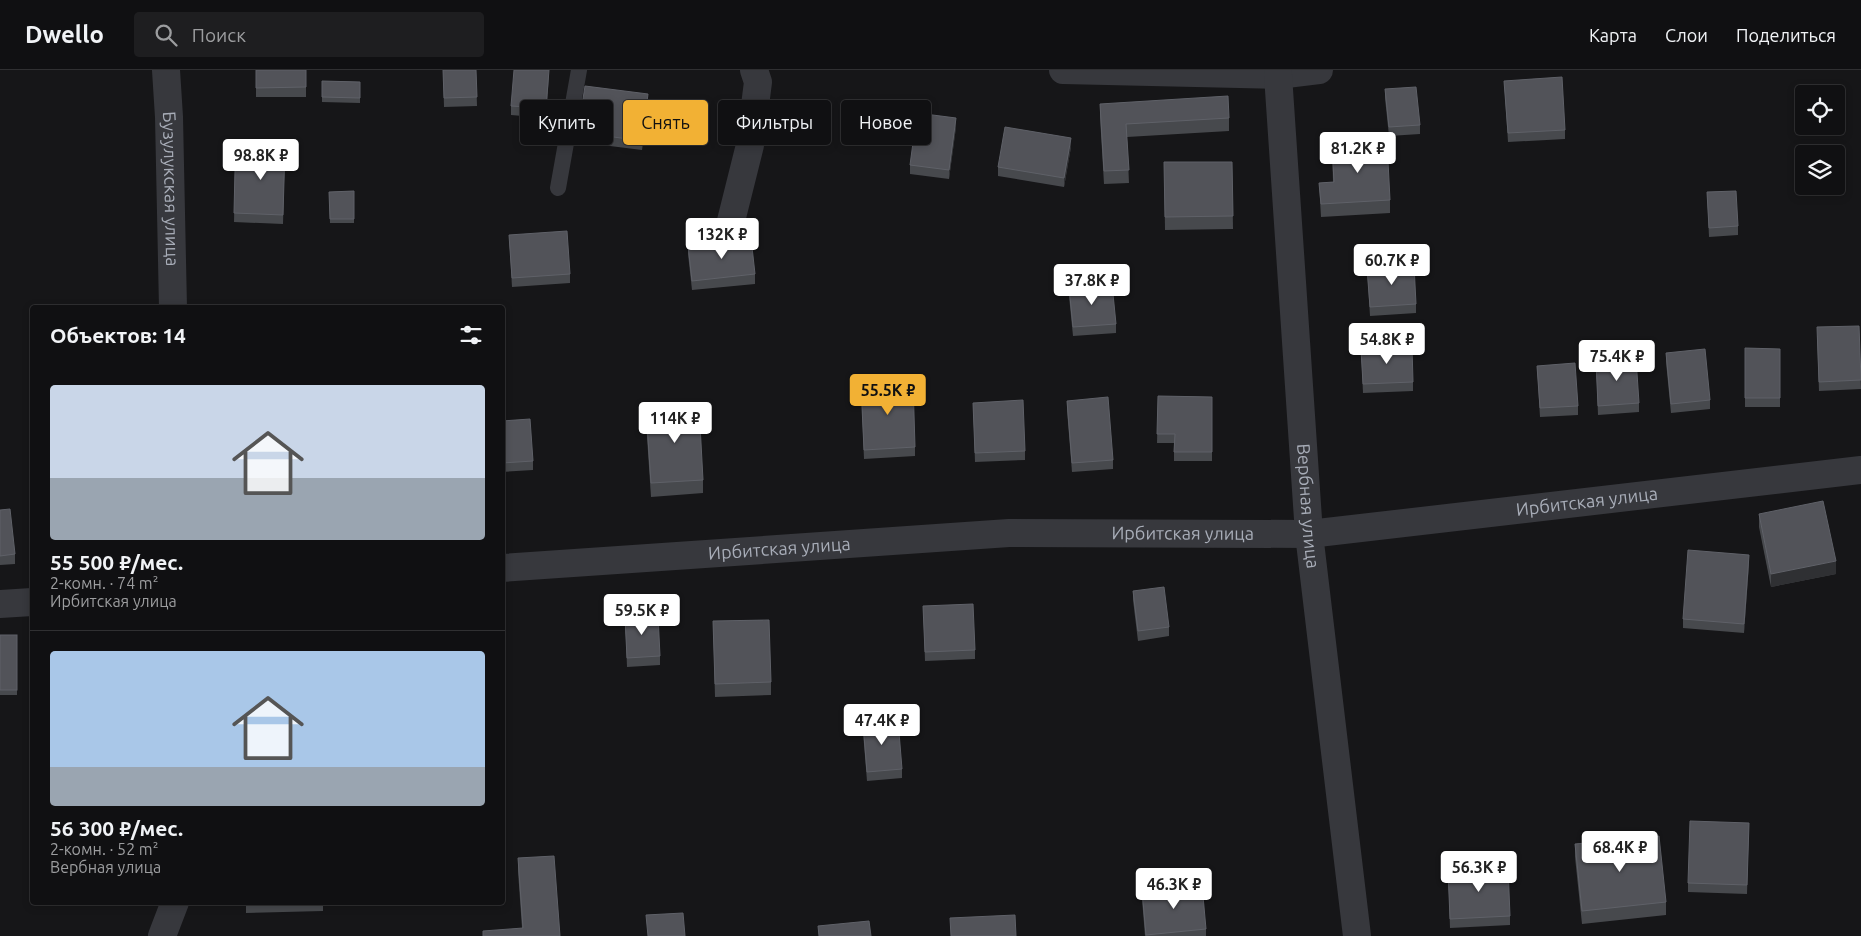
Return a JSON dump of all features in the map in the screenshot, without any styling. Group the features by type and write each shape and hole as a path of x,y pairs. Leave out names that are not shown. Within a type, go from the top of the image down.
{"street":[{"name":"Бузулукская улица","path":"166,70 174,305"},
{"path":"731,221 750,145 758,82 754,70"},
{"path":"1063,70 1278,75 1318,70"},
{"name":"Вербная улица","path":"1278,75 1309,534 1357,936"},
{"name":"Ирбитская улица","path":"505,568 1008,533 1309,534 1861,470"},
{"path":"0,604 30,602"},
{"path":"162,936 174,905"}],"lane":[{"path":"558,188 579,70"}],"building":[{"path":"256,70 306,70 306,87 256,88"},
{"path":"443,70 476,70 477,97 444,98"},
{"path":"514,70 549,70 547,100 520,100 520,107 511,106"},
{"path":"1562,77 1565,130 1508,133 1504,81"},
{"path":"322,81 360,82 360,98 322,97"},
{"path":"585,86 648,94 647,100 623,100 623,138 613,137 613,100 583,100"},
{"path":"1416,87 1420,125 1389,127 1385,89"},
{"path":"1228,96 1229,118 1126,124 1129,170 1104,171 1100,104"},
{"path":"931,115 956,118 949,170 910,165 913,145 931,145"},
{"path":"1005,127 1071,138 1064,178 998,167"},
{"path":"1387,142 1390,200 1321,204 1319,183 1334,182 1332,145"},
{"path":"246,145 285,146 283,215 234,213 235,170 245,170"},
{"path":"1164,162 1232,162 1233,216 1165,217"},
{"path":"354,191 354,219 330,219 329,192"},
{"path":"1736,191 1738,226 1709,228 1707,192"},
{"path":"567,231 570,274 512,278 509,235"},
{"path":"751,238 755,274 692,281 688,245"},
{"path":"1414,265 1416,304 1370,307 1367,268"},
{"path":"1112,284 1116,324 1073,327 1069,287"},
{"path":"1859,326 1861,380 1819,382 1817,327"},
{"path":"1412,347 1413,382 1363,384 1361,349"},
{"path":"1745,348 1780,349 1780,398 1745,398"},
{"path":"1705,349 1710,400 1671,404 1666,353"},
{"path":"1636,358 1639,403 1598,406 1596,361"},
{"path":"1575,363 1578,406 1540,408 1537,366"},
{"path":"913,382 915,447 864,450 861,385"},
{"path":"1158,396 1212,397 1212,452 1174,452 1175,434 1157,434"},
{"path":"1108,397 1113,460 1072,463 1067,401"},
{"path":"1023,400 1025,451 975,453 973,403"},
{"path":"699,406 703,480 651,483 646,409"},
{"path":"530,419 533,461 505,463 505,421"},
{"path":"1823,501 1836,561 1771,574 1759,514"},
{"path":"10,509 15,554 0,556 0,510"},
{"path":"1688,550 1749,555 1744,624 1683,619"},
{"path":"1164,587 1169,627 1138,631 1133,591"},
{"path":"973,604 975,650 925,652 923,606"},
{"path":"658,615 660,656 627,658 625,617"},
{"path":"769,620 771,682 715,684 713,621"},
{"path":"0,635 17,635 17,690 0,690"},
{"path":"898,720 902,769 867,772 863,723"},
{"path":"1690,821 1749,823 1747,885 1688,883"},
{"path":"1659,836 1666,902 1582,911 1575,844"},
{"path":"554,856 560,936 483,936 483,931 523,928 518,858"},
{"path":"1508,867 1510,916 1450,919 1448,869"},
{"path":"1202,885 1206,929 1146,935 1142,890"},
{"path":"683,913 685,936 648,936 646,915"},
{"path":"1015,915 1016,936 951,936 950,918"},
{"path":"869,921 871,936 819,936 818,926"}]}
